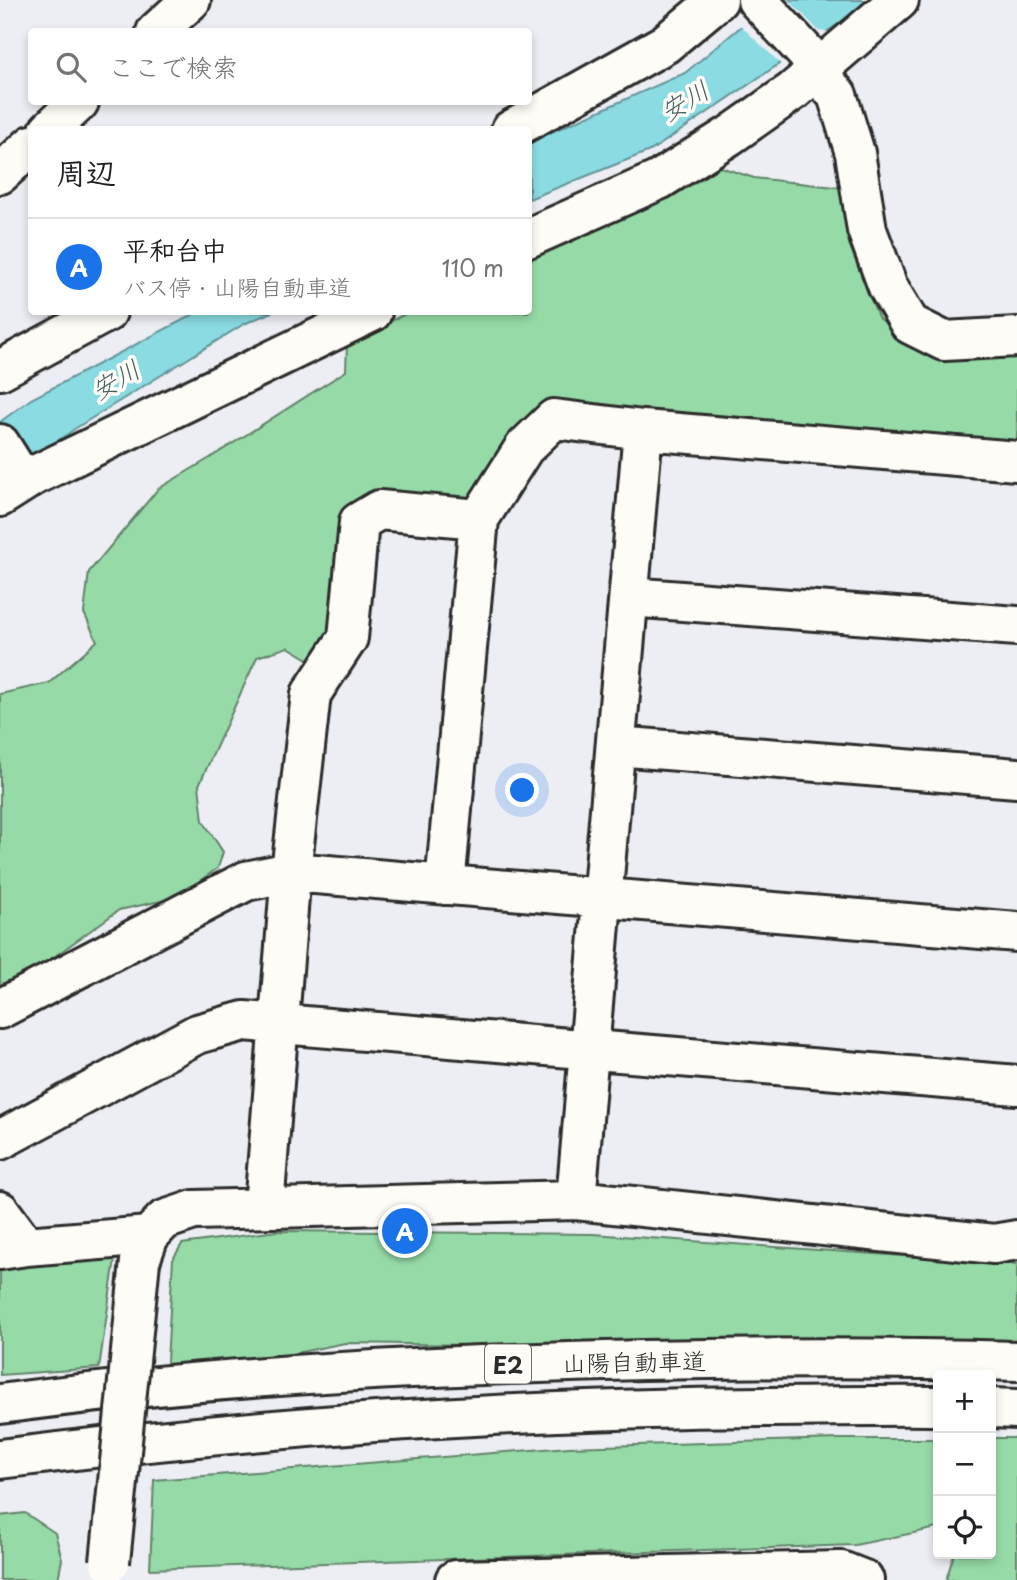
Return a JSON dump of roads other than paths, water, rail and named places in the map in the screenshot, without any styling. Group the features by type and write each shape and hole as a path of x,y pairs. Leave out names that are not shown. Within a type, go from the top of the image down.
{"main road":[{"path":"160,28 191,0"},
{"path":"519,126 665,44 718,0"},
{"path":"757,0 837,95 855,153 867,230 888,287 910,324 944,341 1017,337"},
{"path":"532,237 659,180 729,136 793,91 813,64 899,0"},
{"path":"53,126 76,105"},
{"path":"0,174 28,149"},
{"path":"0,370 101,315"},
{"path":"13,472 365,315"},
{"path":"445,885 479,519 524,447 554,419 643,430 1017,460"},
{"path":"576,1200 643,430"},
{"path":"264,1207 291,872 311,695 348,638 359,522 379,510 479,519"},
{"path":"629,597 1017,626"},
{"path":"616,747 1017,778"},
{"path":"0,1009 246,881 291,872 1017,932"},
{"path":"0,1140 197,1034 244,1021 1017,1085"},
{"path":"110,1571 145,1248 164,1220 194,1210 576,1200 994,1244 1017,1240"},
{"path":"0,1211 13,1248 145,1248"},
{"name":"山陽自動車道","path":"0,1404 88,1392 379,1369 643,1359 1017,1361"},
{"name":"山陽自動車道","path":"0,1459 306,1428 502,1414 681,1408 933,1406"},
{"path":"996,1408 1017,1409"},
{"path":"455,1580 841,1571 864,1580"}],"water":[{"name":"安川","path":"773,0 867,0 847,18 652,150 532,198 532,141 685,73"},
{"name":"安川","path":"192,315 265,315 244,324 76,428 0,484 0,422 31,399"}],"place":[{"name":"平和台中","path":"405,1231"}]}
